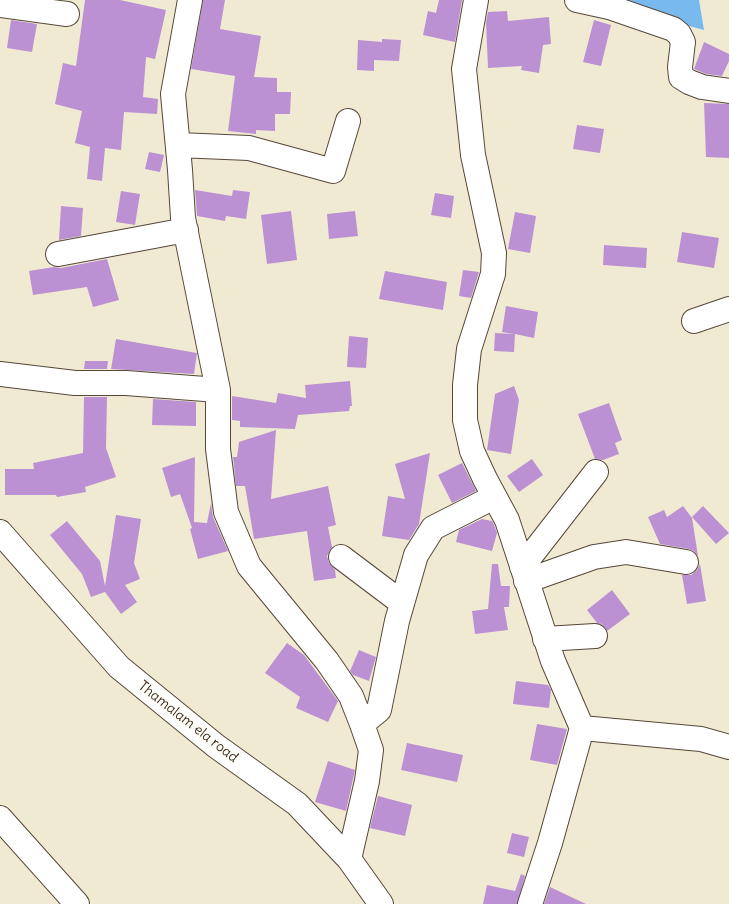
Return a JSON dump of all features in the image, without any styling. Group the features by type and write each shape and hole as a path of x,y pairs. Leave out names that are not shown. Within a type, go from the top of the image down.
{"street":[{"path":"190,0 173,94 183,218 218,390 218,449 226,512 249,566 327,661 351,696 362,724 371,750 367,781 349,859"},
{"path":"476,0 464,69 473,155 494,253 493,274 469,349 465,385 465,420 472,451 507,520 553,662 582,728 550,843 530,904"},
{"path":"577,0 609,7 673,29 679,34 683,42 680,67 681,76 689,82 702,87 729,90"},
{"path":"0,5 67,14"},
{"path":"178,145 249,148 333,171 348,120"},
{"path":"58,254 186,230"},
{"path":"694,321 729,309"},
{"path":"0,374 75,383 126,383 218,390"},
{"path":"524,574 596,472"},
{"path":"362,724 380,710 397,621 416,555 434,528 494,496"},
{"name":"Thamalam ela road","path":"0,532 119,667 216,746 297,804 349,859 381,904"},
{"path":"524,574 594,557 626,552 686,562"},
{"path":"340,557 402,603"},
{"path":"546,640 595,636"},
{"path":"582,728 701,739 729,747"},
{"path":"0,818 76,904"}],"water":[{"path":"594,0 699,0 704,30"}],"building":[{"path":"85,0 120,0 166,10 155,59 146,57 143,97 158,99 157,114 124,112 121,150 105,148 102,181 87,179 90,147 75,143 82,111 55,104 63,63 76,66"},
{"path":"203,0 225,0 220,29 261,36 254,77 277,78 277,92 291,92 290,114 275,114 275,131 256,130 256,134 228,131 235,76 191,69"},
{"path":"439,0 462,0 455,42 423,35 428,11 436,13"},
{"path":"507,11 508,21 549,17 551,44 543,45 539,73 521,70 522,66 488,68 486,22 488,12"},
{"path":"11,20 37,24 32,52 7,48"},
{"path":"594,20 611,25 601,66 583,62"},
{"path":"382,39 401,40 399,61 374,60 374,71 357,70 358,40 382,42"},
{"path":"704,42 729,54 729,61 722,76 706,74 694,69"},
{"path":"704,103 729,104 729,158 706,157"},
{"path":"577,125 604,129 600,153 573,149"},
{"path":"149,152 164,155 160,172 145,169"},
{"path":"195,190 232,196 233,190 250,192 246,219 226,216 225,221 197,216"},
{"path":"121,191 140,194 135,225 116,222"},
{"path":"435,193 454,196 451,218 431,215"},
{"path":"61,206 83,208 81,236 59,240"},
{"path":"291,211 297,260 267,264 261,215"},
{"path":"355,211 358,236 329,239 327,214"},
{"path":"515,212 536,216 530,253 508,249"},
{"path":"682,232 719,238 714,268 677,262"},
{"path":"604,245 647,248 646,268 603,265"},
{"path":"107,259 119,300 93,307 87,287 33,295 29,271 54,267 61,268"},
{"path":"463,270 479,272 471,298 459,296"},
{"path":"385,271 447,282 443,310 379,299"},
{"path":"506,306 538,312 534,338 515,334 514,352 494,351 495,333 514,334 502,332"},
{"path":"349,336 368,338 366,368 347,367"},
{"path":"116,339 197,353 194,374 111,369"},
{"path":"85,361 108,361 107,369 84,369"},
{"path":"350,381 352,406 350,406 349,411 298,415 295,429 240,427 240,421 232,420 232,396 276,403 278,393 306,398 305,385"},
{"path":"514,386 519,400 511,454 487,450 495,394"},
{"path":"84,397 107,397 106,448 116,477 85,487 86,492 57,497 56,495 5,495 5,469 34,469 33,463 83,453"},
{"path":"153,399 196,402 196,426 152,425"},
{"path":"609,403 622,440 615,443 619,454 603,460 595,459 578,414"},
{"path":"276,430 271,499 328,486 336,525 328,527 332,547 327,556 329,563 335,570 336,578 314,581 307,531 254,539 245,486 236,486 233,457 237,457 239,442"},
{"path":"430,453 419,524 409,540 382,536 388,496 405,499 395,464"},
{"path":"195,457 194,522 207,523 211,503 213,517 228,551 198,559 190,529 192,528 180,494 171,497 162,468"},
{"path":"532,459 543,475 519,492 507,476"},
{"path":"462,463 476,491 452,503 438,475"},
{"path":"683,506 692,518 698,556 689,549 660,544 648,517 664,510 667,517"},
{"path":"703,506 729,533 716,544 692,517"},
{"path":"116,515 141,519 134,563 140,579 125,585 137,602 121,614 105,592 91,597 82,574 50,535 67,521 100,561 105,586"},
{"path":"482,519 492,521 497,533 492,551 456,542 459,530"},
{"path":"492,564 498,564 501,586 510,586 509,607 504,607 508,630 475,634 472,611 488,609"},
{"path":"700,564 706,601 687,604 682,575 691,575"},
{"path":"612,590 630,614 607,631 602,624 597,623 587,610"},
{"path":"287,643 304,655 338,701 328,722 296,708 300,697 265,673"},
{"path":"359,650 376,657 369,681 353,675 350,671"},
{"path":"516,681 548,685 551,690 549,708 513,704"},
{"path":"537,724 567,729 557,765 530,760"},
{"path":"407,743 463,755 457,782 401,770"},
{"path":"328,761 355,770 346,811 315,802"},
{"path":"378,796 412,805 405,836 370,828"},
{"path":"512,833 529,837 524,857 507,853"},
{"path":"521,874 525,876 517,904 483,904 487,885 515,891"},
{"path":"550,887 586,904 544,904"}]}
